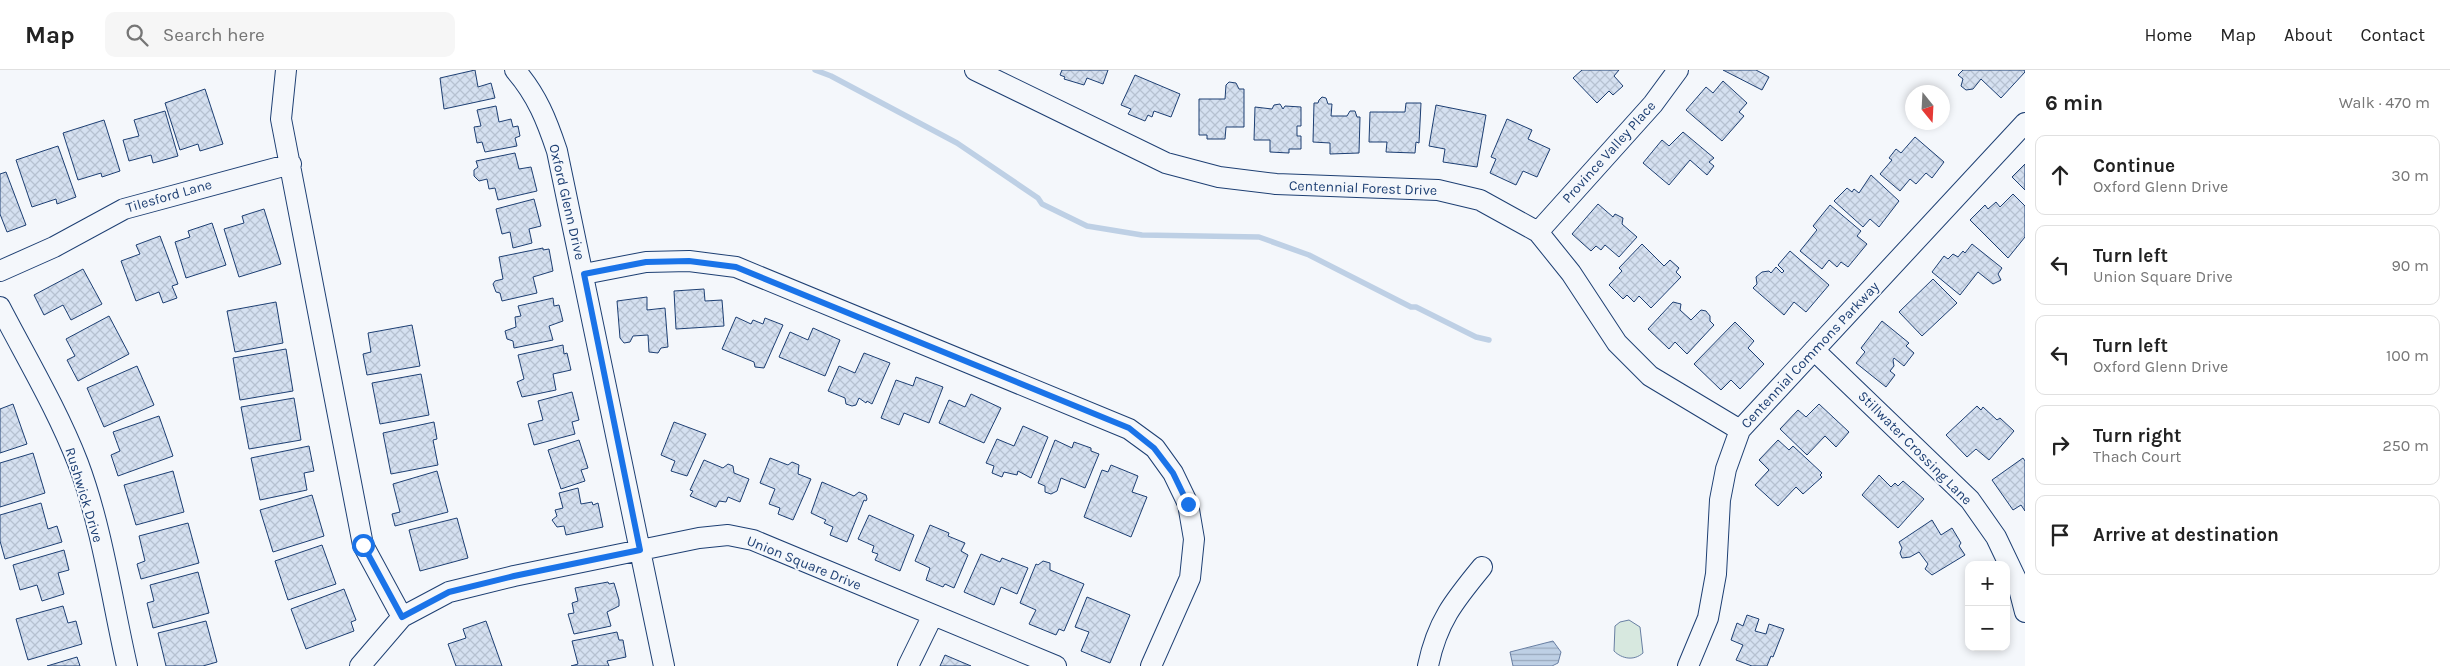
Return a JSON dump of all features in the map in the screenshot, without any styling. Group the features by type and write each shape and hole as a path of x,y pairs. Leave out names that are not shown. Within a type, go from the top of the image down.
{"street":[{"path":"286,70 281,119 363,545 402,617"},
{"name":"Oxford Glenn Drive","path":"515,70 527,84 545,114 557,151 664,666"},
{"name":"Centennial Forest Drive","path":"975,70 1166,163 1219,177 1276,184 1438,190 1480,200 1538,232 1571,273 1617,343 1650,376 1740,430"},
{"name":"Province Valley Place","path":"1538,232 1653,104 1678,70"},
{"name":"Centennial Commons Parkway","path":"1688,666 1708,618 1716,574 1720,500 1726,469 1740,430 2025,123"},
{"name":"Tilesford Lane","path":"0,271 54,247 124,209 291,164"},
{"path":"584,274 646,262 689,261 736,267 1129,428 1154,448 1173,473 1188,504 1194,540 1190,578 1151,666"},
{"name":"Rushwick Drive","path":"0,307 59,418 78,464 92,509 127,666"},
{"name":"Stillwater Crossing Lane","path":"1814,350 1970,500 1996,537 2017,581 2025,612"},
{"name":"Union Square Drive","path":"360,666 402,617 449,592 514,576 640,550 699,538 728,535 745,538 1056,666"},
{"path":"1428,666 1432,645 1444,615 1482,567"},
{"path":"908,666 933,615"}],"shaded area":[{"path":"1629,620 1640,627 1643,653 1632,658 1624,657 1614,651 1615,626 1620,622"}],"water":[{"path":"1553,641 1561,652 1558,663 1552,666 1513,666 1510,652"}],"building":[{"path":"475,70 478,87 491,83 495,98 444,109 440,78"},
{"path":"1062,70 1108,70 1103,84 1087,78 1084,85 1064,79 1065,77 1060,75"},
{"path":"1582,70 1619,70 1614,76 1623,86 1613,95 1609,91 1597,103 1573,78"},
{"path":"1723,70 1756,70 1769,77 1762,90"},
{"path":"1963,70 2024,70 2025,72 2001,98 1981,79 1973,89 1966,90 1961,86 1963,79 1958,75"},
{"path":"1135,75 1180,94 1171,117 1154,111 1152,117 1148,115 1145,121 1128,114 1131,109 1121,105"},
{"path":"1723,81 1747,103 1739,112 1744,116 1722,141 1686,110 1706,87 1713,93"},
{"path":"1229,82 1236,83 1239,89 1244,89 1244,127 1226,127 1225,139 1207,139 1207,135 1199,135 1199,99 1225,99 1226,85"},
{"path":"205,89 223,144 200,151 198,144 180,150 165,103"},
{"path":"1322,97 1326,98 1328,104 1332,104 1331,116 1347,116 1350,111 1355,111 1357,117 1360,117 1359,153 1330,154 1330,143 1313,142 1314,103 1318,103"},
{"path":"1406,103 1421,103 1419,143 1416,142 1415,153 1386,152 1387,142 1369,142 1370,112 1405,112"},
{"path":"1280,104 1283,109 1285,106 1301,107 1301,126 1297,126 1297,136 1301,136 1301,149 1289,149 1289,153 1270,152 1270,140 1254,140 1255,107 1272,109 1274,105"},
{"path":"1436,105 1486,115 1477,167 1443,162 1445,149 1429,146"},
{"path":"496,106 499,122 511,119 513,127 518,126 520,136 515,138 517,146 485,152 482,142 477,143 474,127 481,126 477,110"},
{"path":"165,111 178,156 153,163 151,155 129,161 123,140 139,136 134,120"},
{"path":"1507,119 1532,130 1528,139 1550,149 1537,177 1523,171 1516,185 1490,173 1496,159 1491,157"},
{"path":"104,120 120,171 102,177 101,173 78,180 63,133"},
{"path":"1683,132 1714,158 1709,162 1714,166 1707,175 1690,160 1669,185 1643,163 1662,140 1669,146"},
{"path":"1915,137 1944,162 1932,178 1926,173 1916,184 1910,179 1900,191 1880,174 1892,160 1889,158 1896,149 1901,153"},
{"path":"58,146 76,197 57,204 56,199 32,207 16,160"},
{"path":"515,153 519,169 531,167 537,191 498,200 495,188 489,189 487,179 479,181 474,176 474,170 478,167 476,161"},
{"path":"2025,164 2025,190 2012,177"},
{"path":"6,172 26,225 7,232 0,214 0,174"},
{"path":"1871,175 1899,201 1879,227 1870,219 1863,227 1834,201 1847,188 1852,192 1854,189 1859,193"},
{"path":"2013,194 2025,206 2025,237 2008,258 1970,220 1985,205 1988,209 1996,202 2000,207"},
{"path":"534,199 541,226 529,229 532,243 513,248 510,232 502,234 496,209"},
{"path":"1598,204 1613,217 1615,214 1623,218 1622,224 1637,237 1619,257 1605,245 1601,250 1596,246 1591,251 1572,234"},
{"path":"1830,205 1861,231 1857,236 1867,244 1848,267 1841,262 1837,267 1829,260 1822,269 1800,251 1817,230 1813,226"},
{"path":"264,209 281,264 239,277 224,229 244,223 242,216"},
{"path":"212,223 226,265 186,278 175,242 190,237 188,231"},
{"path":"160,236 178,284 172,286 177,298 163,303 159,292 136,301 121,261 140,254 136,245"},
{"path":"1642,244 1664,266 1670,260 1679,268 1676,272 1681,277 1651,308 1639,296 1634,302 1627,295 1623,299 1609,285 1622,271 1619,268"},
{"path":"1972,244 2002,268 1998,274 2001,280 1993,284 1978,272 1960,295 1932,272 1944,256 1948,259 1953,254 1958,257 1963,251 1965,253"},
{"path":"543,248 543,250 549,249 553,271 533,277 537,293 502,301 500,293 496,292 493,284 495,281 503,279 499,257"},
{"path":"1790,251 1829,285 1806,312 1794,302 1784,315 1753,288 1757,284 1756,277 1762,272 1769,271 1771,273 1776,267 1782,273 1784,271 1778,265"},
{"path":"83,269 102,304 71,320 63,305 44,315 34,295"},
{"path":"1933,279 1957,303 1922,336 1899,312"},
{"path":"704,289 705,301 722,300 724,326 676,329 674,291"},
{"path":"647,297 647,310 665,308 668,347 661,348 658,353 649,352 648,335 633,336 630,342 624,343 620,338 617,301"},
{"path":"553,298 554,306 559,305 563,321 549,326 553,340 514,348 513,341 507,339 505,331 516,327 515,317 521,316 518,306"},
{"path":"276,302 283,343 235,352 227,311"},
{"path":"1673,302 1681,304 1680,310 1691,320 1701,310 1706,311 1714,325 1687,354 1675,342 1669,349 1648,329"},
{"path":"109,316 129,354 78,381 67,360 75,356 66,339"},
{"path":"736,317 751,324 753,320 763,324 765,318 783,325 764,368 755,367 754,362 722,349"},
{"path":"1882,321 1909,343 1906,346 1914,353 1904,366 1894,358 1894,366 1890,371 1895,375 1886,387 1856,363 1865,352 1861,348"},
{"path":"1735,322 1754,341 1748,348 1764,364 1740,389 1731,380 1721,390 1694,364"},
{"path":"412,325 420,366 367,375 363,354 371,352 368,333"},
{"path":"813,328 840,340 825,376 779,357 790,332 808,340"},
{"path":"563,345 564,354 567,353 571,370 553,374 556,390 522,397 517,382 524,379 518,355"},
{"path":"286,349 293,391 240,400 233,358"},
{"path":"864,353 890,363 872,404 867,401 866,403 859,398 856,405 852,406 846,404 845,398 828,391 839,366 855,373"},
{"path":"137,366 154,405 104,427 87,388"},
{"path":"421,374 429,415 380,424 372,383"},
{"path":"916,377 943,387 929,423 904,413 899,425 881,418 896,380 913,386"},
{"path":"572,392 579,420 572,422 575,434 534,445 528,424 543,420 538,401"},
{"path":"971,394 1001,408 984,443 939,423 949,400 965,407"},
{"path":"294,398 301,440 249,449 241,407"},
{"path":"13,404 27,444 0,453 0,409"},
{"path":"1819,404 1849,432 1836,447 1825,436 1807,455 1780,429 1798,410 1806,417"},
{"path":"1977,406 1981,410 1983,407 1997,420 2000,418 2014,431 1989,460 1976,449 1967,457 1946,435"},
{"path":"159,416 173,456 118,476 111,455 120,451 113,432"},
{"path":"434,422 437,439 433,440 438,465 391,474 383,433"},
{"path":"674,422 706,434 687,476 671,471 675,461 661,455"},
{"path":"1023,426 1048,437 1031,478 1018,471 1017,475 1004,472 1002,477 992,473 994,466 986,463 997,439 1014,446"},
{"path":"579,440 588,468 581,470 585,481 561,489 548,450"},
{"path":"1055,440 1072,448 1074,442 1091,448 1091,451 1099,454 1085,488 1061,478 1057,491 1051,494 1045,492 1045,486 1038,483"},
{"path":"1778,440 1789,450 1793,446 1822,473 1820,475 1822,477 1803,494 1796,487 1778,506 1755,485 1769,470 1759,460"},
{"path":"309,446 314,471 304,473 307,490 260,500 251,458"},
{"path":"33,453 45,493 0,507 0,463"},
{"path":"770,458 788,465 792,462 799,465 798,474 811,479 793,520 778,514 780,508 769,504 775,489 760,483"},
{"path":"2023,458 2025,461 2025,511 2021,505 2013,510 1992,480"},
{"path":"704,460 723,468 728,464 733,466 734,473 749,479 740,502 728,497 726,502 719,501 716,507 690,496 693,491 690,490"},
{"path":"1111,465 1138,476 1132,492 1147,497 1131,537 1084,517 1102,470 1108,472"},
{"path":"173,471 184,512 136,525 124,485"},
{"path":"437,471 448,512 395,526 392,514 400,512 393,484"},
{"path":"1879,475 1891,487 1895,483 1898,486 1903,481 1924,499 1898,528 1862,495"},
{"path":"822,482 854,496 859,492 866,495 867,499 866,501 864,500 847,542 830,535 833,527 824,523 826,520 811,513"},
{"path":"578,488 581,504 592,502 593,505 598,503 603,527 566,535 564,526 557,527 552,520 557,516 555,510 563,508 559,493"},
{"path":"312,495 324,536 273,552 260,510"},
{"path":"41,503 48,529 57,526 62,542 5,559 0,541 0,515"},
{"path":"869,515 914,535 900,571 875,560 878,554 872,552 874,546 858,539"},
{"path":"457,518 468,558 420,571 409,530"},
{"path":"1932,520 1941,535 1952,528 1961,543 1959,546 1965,555 1932,575 1925,569 1928,564 1919,552 1910,557 1902,558 1900,553 1902,548 1899,542"},
{"path":"188,523 199,563 141,579 137,564 145,561 139,536"},
{"path":"930,525 949,533 948,536 965,543 961,551 968,555 954,588 945,584 943,587 926,580 930,568 915,561"},
{"path":"322,545 336,584 288,600 275,561"},
{"path":"64,550 69,570 58,573 64,594 42,601 37,585 20,590 13,565"},
{"path":"981,554 1000,562 1002,558 1028,568 1017,594 1001,587 994,605 964,592"},
{"path":"1043,561 1050,563 1050,570 1084,584 1064,631 1059,629 1056,635 1029,624 1036,610 1020,603 1036,564 1038,565"},
{"path":"198,572 209,613 153,628 147,603 154,601 150,585"},
{"path":"608,582 609,584 614,583 619,600 619,606 607,612 611,626 574,634 568,614 574,613 572,603 578,601 575,588"},
{"path":"344,589 356,620 351,622 354,631 306,649 291,609"},
{"path":"1087,597 1130,615 1110,663 1081,651 1089,632 1075,627"},
{"path":"63,606 68,623 76,621 82,644 28,660 16,619"},
{"path":"1747,615 1759,619 1755,631 1766,634 1769,624 1784,629 1773,657 1771,656 1767,666 1752,666 1736,660 1743,645 1731,640 1737,623 1743,626"},
{"path":"206,621 217,662 203,666 166,666 158,633"},
{"path":"486,621 502,666 456,666 448,644 466,638 463,629"},
{"path":"617,632 619,640 623,640 626,657 607,661 609,666 571,666 578,664 572,641"},
{"path":"945,655 971,666 940,666"},
{"path":"77,657 80,666 47,666"}],"waterway":[{"path":"815,70 831,76 957,143 1038,198 1042,204 1087,226 1142,235 1259,237 1309,255 1411,307 1416,307 1476,337 1489,340"}],"route":[{"path":"363,545 402,617 449,592 514,576 640,550 584,274 646,262 689,261 736,267 1129,428 1154,448 1173,473 1188,504"}]}
